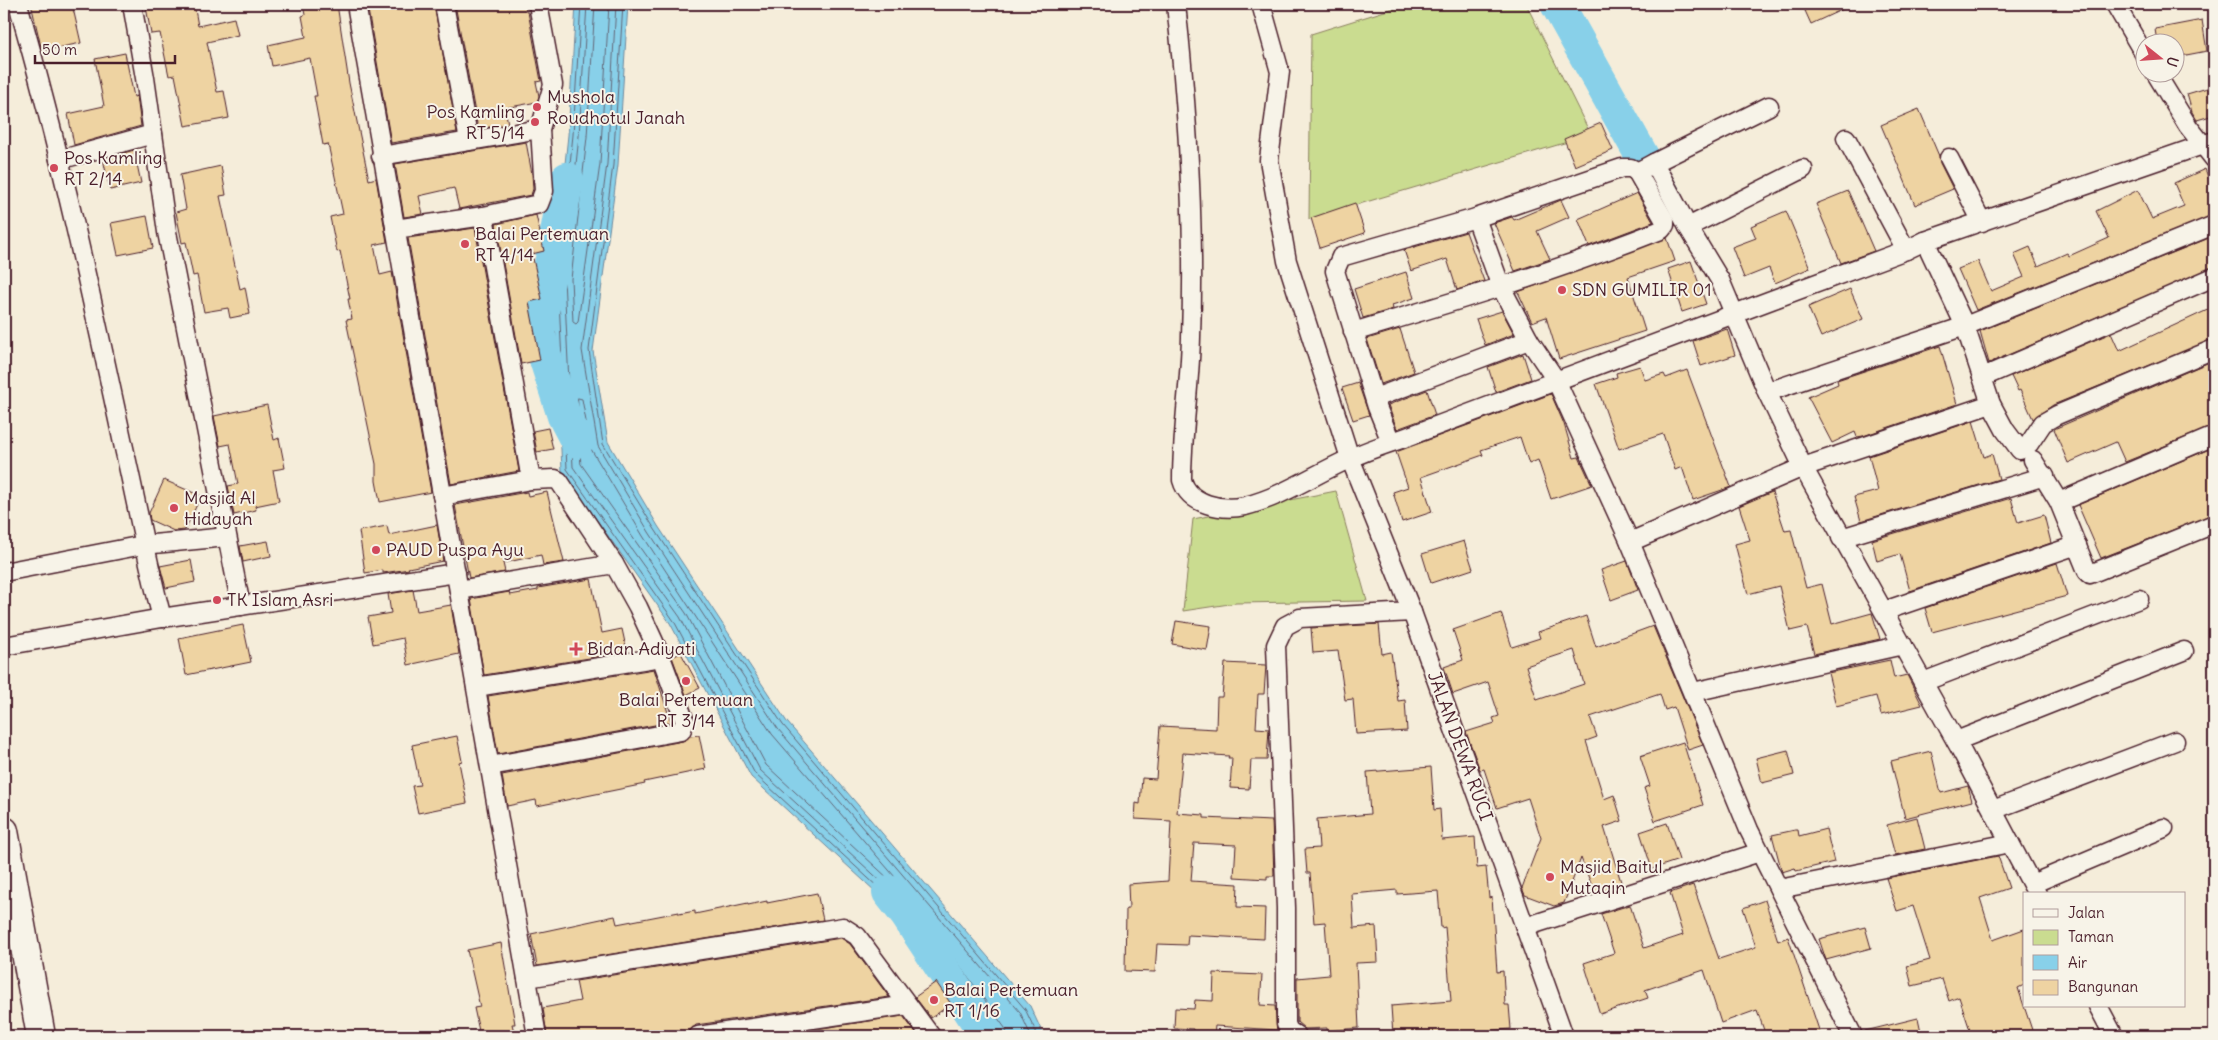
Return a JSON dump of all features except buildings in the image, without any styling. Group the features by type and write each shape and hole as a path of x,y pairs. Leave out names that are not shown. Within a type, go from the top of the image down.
{"highway":[{"path":"4,831 41,1036"}],"street":[{"path":"4,6 18,4 41,84 119,423 143,545 162,618"},
{"path":"132,4 167,232 241,606"},
{"path":"356,4 381,156 537,1036"},
{"path":"444,4 469,141"},
{"path":"394,230 484,216 540,204 544,191 540,129 553,85 538,4"},
{"path":"1176,4 1184,79 1192,230 1191,337 1182,468 1184,488 1194,498 1203,503 1229,507 1244,506 1272,497 1350,458 1733,313 1906,250 1925,241 2208,142"},
{"name":"JALAN DEWA RUCI","path":"1261,4 1280,72 1269,160 1287,261 1350,458 1412,612 1564,1036"},
{"path":"2115,4 2136,39"},
{"path":"2161,82 2188,126 2208,142 2214,160"},
{"path":"1391,442 1334,271 1340,257 1476,218 1622,168 1646,167 1769,106"},
{"path":"381,156 540,129"},
{"path":"59,160 153,134"},
{"path":"1846,138 1906,250"},
{"path":"1949,158 1982,222"},
{"path":"1646,167 1688,227 1720,280 1767,392 1802,467 1956,741 2034,889 2164,828"},
{"path":"1353,332 1502,287 1599,254 1664,228 1665,221 1646,167"},
{"path":"1688,227 1803,169"},
{"path":"484,216 530,480"},
{"path":"1476,218 1502,287 1529,340 1556,380 1630,542 1693,692 1730,787 1760,852 1853,1036"},
{"path":"1767,392 1965,326 2214,224"},
{"path":"1925,241 1965,326 1992,404 2005,430 2027,451 2045,476 2059,502 2087,571 2093,574 2214,524"},
{"path":"1983,377 2214,277"},
{"path":"1375,398 1529,340"},
{"path":"2027,451 2043,423 2057,414 2214,349"},
{"path":"1630,542 1802,467 1992,404"},
{"path":"2059,502 2214,436"},
{"path":"1841,538 2045,476"},
{"path":"442,496 530,480 555,479 559,481 614,564 638,607 661,657 685,722 681,731 490,766"},
{"path":"4,572 143,545 227,537"},
{"path":"1884,611 2076,545"},
{"path":"4,646 241,606 614,564"},
{"path":"1923,682 2139,599"},
{"path":"1297,1036 1289,1031 1286,1024 1286,908 1276,645 1285,626 1300,618 1412,612"},
{"path":"1693,692 1903,645"},
{"path":"1956,741 2184,651"},
{"path":"476,687 661,657"},
{"path":"1993,810 2175,741"},
{"path":"1779,889 2010,843"},
{"path":"1525,927 1760,852"},
{"path":"527,978 843,927 857,936 931,1036"},
{"path":"698,1036 908,1005"},
{"path":"2099,1008 2114,1036"}],"green space":[{"path":"1407,4 1526,4 1591,135 1309,219 1311,34"},
{"path":"1336,491 1367,601 1236,603 1183,611 1193,519"}],"water":[{"path":"576,4 628,4 618,165 593,351 608,442 658,526 787,722 1030,1006 1044,1036 998,1036 927,939 751,777 670,623 562,471 553,278 568,135"}],"waterway":[{"path":"1557,4 1666,199"},
{"path":"567,179 538,334 564,416 577,441"},
{"path":"889,892 907,915 987,1036"}],"place":[{"name":"Mushola Roudhotul Janah","path":"537,107"},
{"name":"Pos Kamling RT 5/14","path":"535,122"},
{"name":"Pos Kamling RT 2/14","path":"54,168"},
{"name":"Balai Pertemuan RT 4/14","path":"465,244"},
{"name":"SDN GUMILIR 01","path":"1562,290"},
{"name":"Masjid Al Hidayah","path":"174,508"},
{"name":"PAUD Puspa Ayu","path":"376,550"},
{"name":"TK Islam Asri","path":"217,600"},
{"name":"Bidan Adiyati","path":"576,649"},
{"name":"Balai Pertemuan RT 3/14","path":"686,681"},
{"name":"Masjid Baitul Mutaqin","path":"1550,877"},
{"name":"Balai Pertemuan RT 1/16","path":"934,1000"}]}
